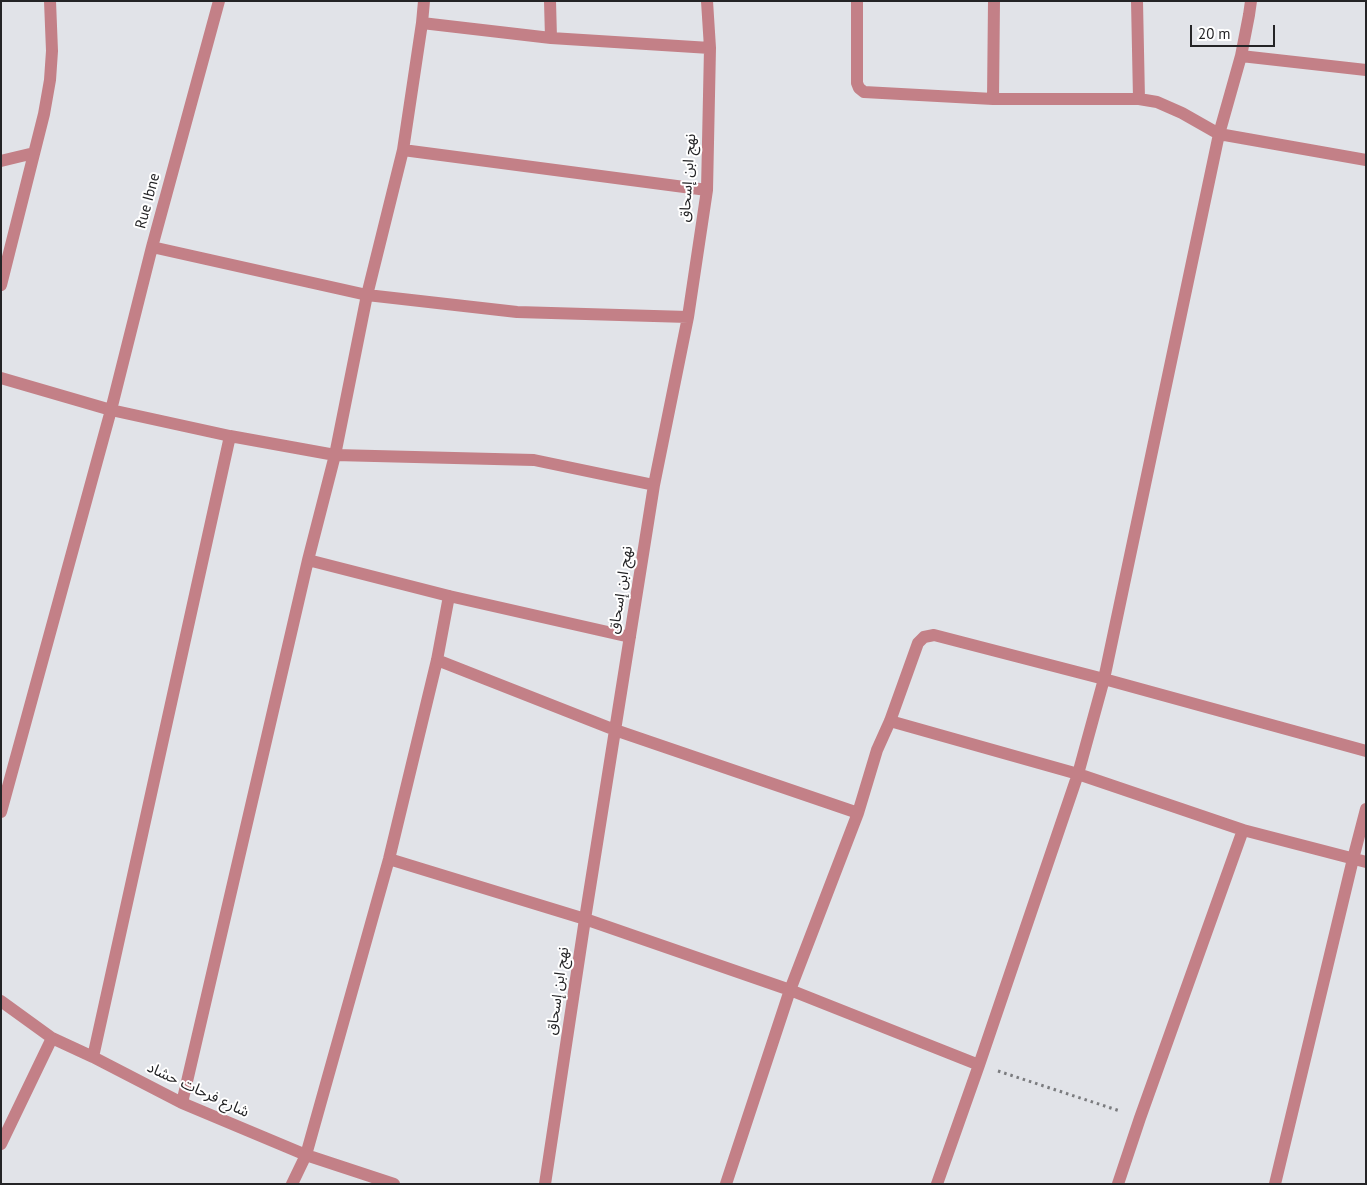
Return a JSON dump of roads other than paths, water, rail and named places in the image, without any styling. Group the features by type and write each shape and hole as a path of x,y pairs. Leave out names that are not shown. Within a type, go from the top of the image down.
{"street":[{"path":"1,285 44,114 50,80 52,51 50,1"},
{"name":"Rue Ibne","path":"1,812 111,410 152,247 219,1"},
{"path":"182,1103 308,560 335,455 367,295 403,150 424,1"},
{"path":"550,1 550,38"},
{"name":"نهج ابن إسحاق","path":"545,1184 654,485 688,317 707,190 710,48 707,1"},
{"path":"856,1 857,83 864,92 994,99 1139,99 1157,102 1182,113 1219,134 1366,160"},
{"path":"994,1 994,99"},
{"path":"1137,1 1139,99"},
{"path":"937,1184 1078,774 1104,680 1219,134 1241,56 1251,1"},
{"path":"422,23 550,38 710,48"},
{"path":"1241,56 1366,70"},
{"path":"403,150 707,190"},
{"path":"1,161 34,153"},
{"path":"152,247 367,295 517,312 688,317"},
{"path":"1,378 111,410 230,436 335,455 534,460 654,485"},
{"path":"92,1057 230,436"},
{"path":"308,560 449,596 630,637"},
{"path":"292,1184 306,1155 389,859 436,660 449,596"},
{"path":"726,1184 790,990 858,812 877,750 890,721 918,643 924,637 934,635 1366,751"},
{"path":"436,660 616,730 858,812"},
{"path":"890,721 1078,774 1243,830 1366,862"},
{"path":"1275,1184 1366,809"},
{"path":"1118,1184 1243,830"},
{"path":"389,859 585,919 790,990 979,1065"},
{"name":"شارع فرحات حشاد","path":"1,1001 52,1038 182,1103 306,1155 394,1184"},
{"path":"1,1144 5,1127 52,1038"}]}
